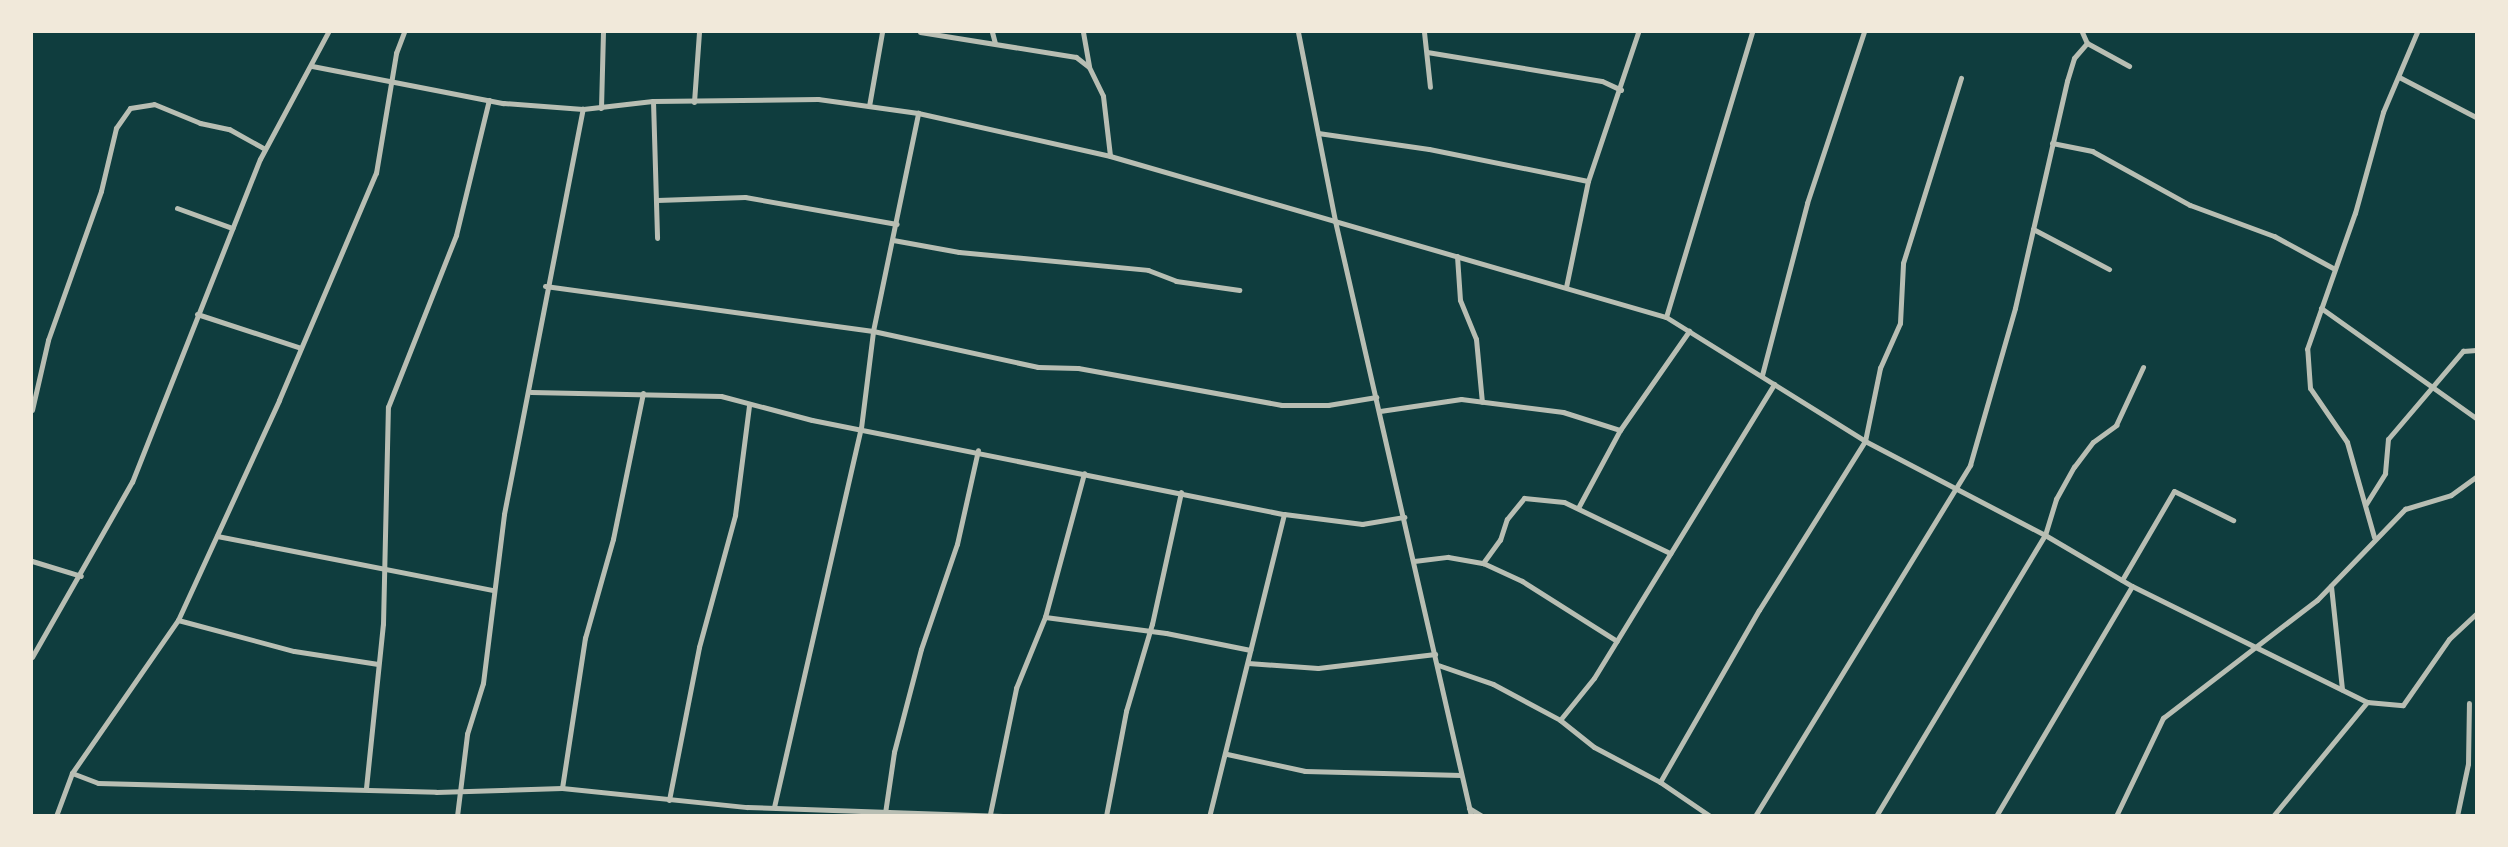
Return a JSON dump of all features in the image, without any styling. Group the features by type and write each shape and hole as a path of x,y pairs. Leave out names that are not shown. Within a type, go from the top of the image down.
{"street":[{"path":"32,657 81,576 132,482 265,149 328,32"},
{"path":"56,816 72,773 177,621 301,348 376,173 404,32"},
{"path":"601,108 603,32"},
{"path":"694,102 699,32"},
{"path":"869,106 882,32"},
{"path":"920,32 1076,57 1089,67"},
{"path":"992,32 995,43"},
{"path":"1083,32 1089,67 1103,96 1110,156"},
{"path":"1298,32 1335,221 1471,816"},
{"path":"1424,32 1430,87"},
{"path":"1566,287 1588,181 1621,90 1638,32"},
{"path":"1666,317 1752,32"},
{"path":"1762,375 1807,203 1864,32"},
{"path":"2082,32 2087,43 2129,66"},
{"path":"2374,537 2347,442 2310,388 2307,349 2333,268 2355,214 2383,111 2417,32"},
{"path":"1755,816 1957,488 1977,441 2033,229 2074,58 2087,43"},
{"path":"1427,52 1602,81 1621,90"},
{"path":"312,66 393,79 489,100 583,109 653,101 818,99 918,113 1110,156 1666,317 1865,441 2045,535 2132,586 2258,645 2367,702 2403,705 2449,639 2476,614"},
{"path":"2399,77 2476,117"},
{"path":"1660,782 1759,610 1865,441 1880,368 1900,323 1903,262 1961,78"},
{"path":"366,788 384,569 388,407 456,234 489,100"},
{"path":"653,101 657,238"},
{"path":"32,410 48,340 101,191 116,128 130,107 154,104 200,123 229,129 265,149"},
{"path":"457,816 464,789 467,734 483,683 492,590 531,392 545,286 583,109"},
{"path":"774,807 861,428 873,331 918,113"},
{"path":"1318,133 1429,149 1588,181"},
{"path":"2052,143 2092,151 2190,205 2274,236 2333,268"},
{"path":"657,200 745,197 897,224"},
{"path":"177,208 232,228"},
{"path":"2033,229 2109,269"},
{"path":"893,240 959,252 1148,270 1176,281 1239,290"},
{"path":"1457,256 1460,300 1476,339 1482,402"},
{"path":"545,286 873,331 1025,365 1078,368 1282,405 1328,405 1376,397"},
{"path":"2321,308 2476,418"},
{"path":"197,314 301,348"},
{"path":"1578,508 1620,430 1689,331"},
{"path":"2366,503 2385,473 2388,439 2435,388 2463,351 2476,350"},
{"path":"1876,816 2045,535 2056,499 2074,467 2093,442 2116,425 2143,367"},
{"path":"1560,720 1617,641 1774,384"},
{"path":"531,392 721,397 749,405 1284,514 1362,524 1404,517"},
{"path":"562,788 585,638 611,550 643,393"},
{"path":"1380,411 1461,399 1563,412 1620,430"},
{"path":"669,800 699,647 735,515 749,405"},
{"path":"885,813 894,752 921,649 957,544 978,450"},
{"path":"990,814 1016,688 1045,617 1084,473"},
{"path":"2116,816 2148,755 2157,724 2331,586 2374,537 2405,509 2451,495 2476,477"},
{"path":"2122,580 2174,491 2233,520"},
{"path":"1106,816 1129,699 1149,633 1181,492"},
{"path":"1483,564 1500,540 1507,519 1524,498 1564,502 1670,553"},
{"path":"1209,816 1227,754 1284,514"},
{"path":"217,536 492,590"},
{"path":"1414,562 1448,557 1483,564 1522,581 1617,641"},
{"path":"32,561 81,576"},
{"path":"1996,816 2132,586"},
{"path":"2331,586 2342,689"},
{"path":"1045,617 1251,650"},
{"path":"177,621 294,651 378,664"},
{"path":"1248,663 1318,668 1435,654"},
{"path":"1438,665 1493,684 1560,720 1594,747 1660,782 1710,816"},
{"path":"2273,816 2367,702"},
{"path":"2457,816 2468,764 2469,704"},
{"path":"1227,754 1305,771 1461,775"},
{"path":"72,773 98,783 366,788 562,788 669,800 774,807 1010,816"},
{"path":"1469,808 1482,816"}]}
